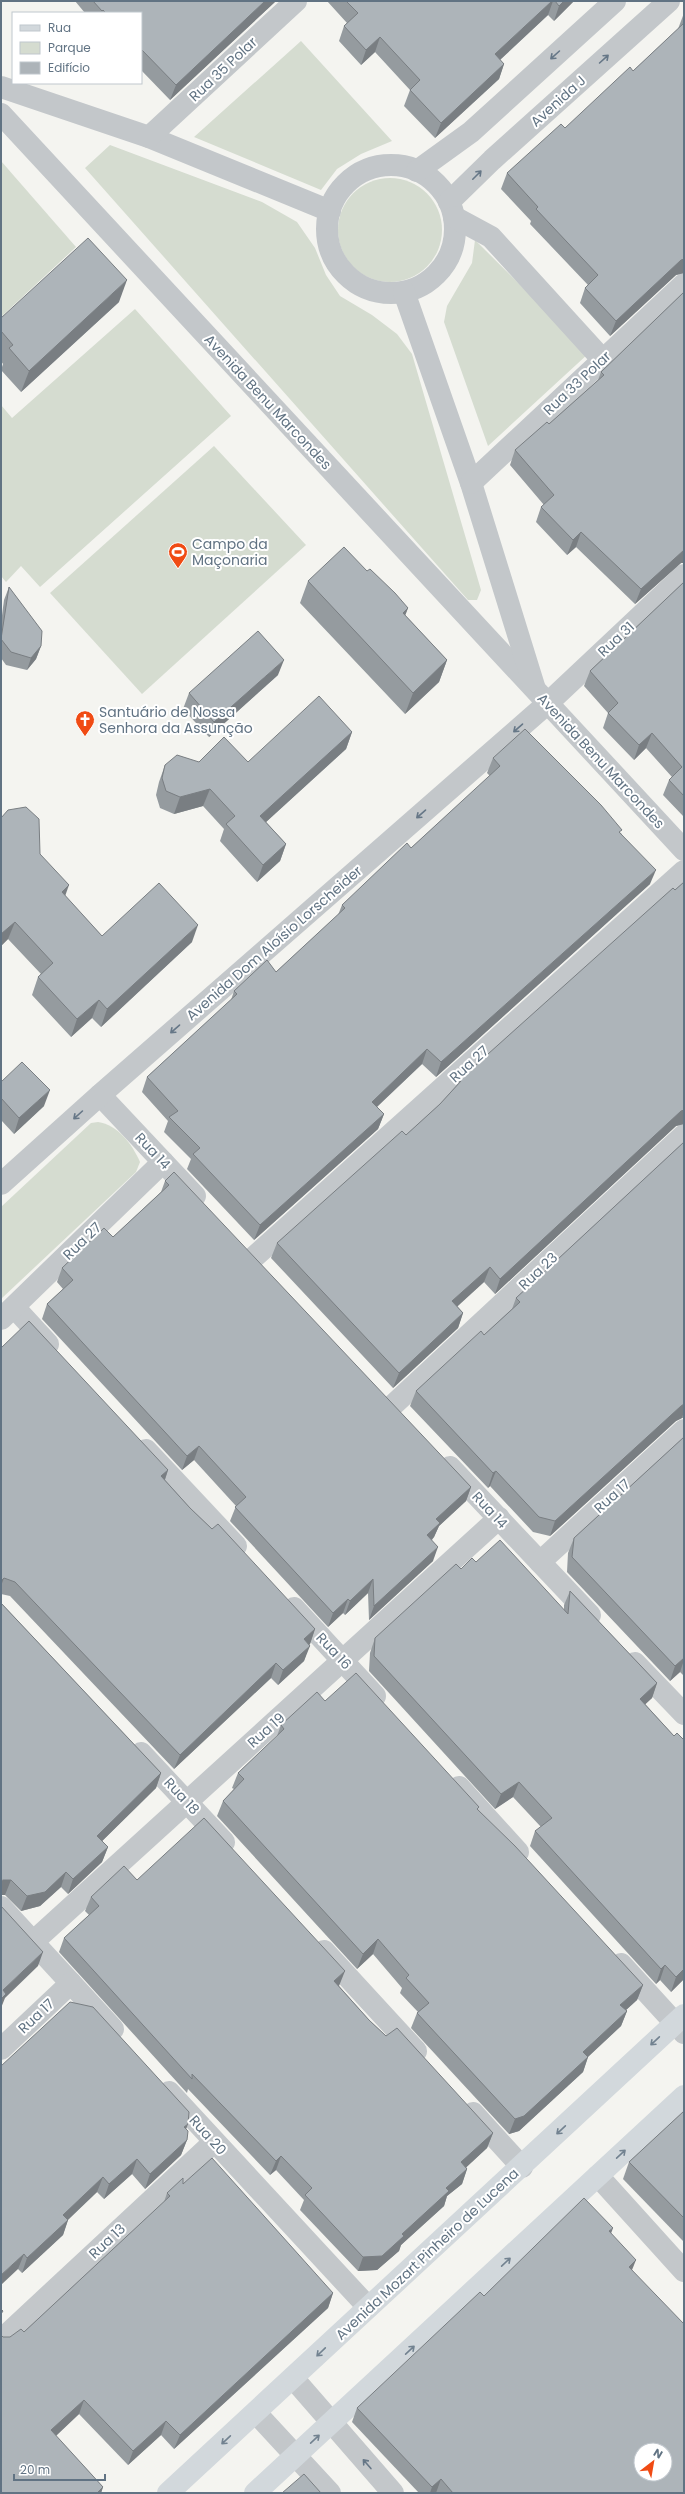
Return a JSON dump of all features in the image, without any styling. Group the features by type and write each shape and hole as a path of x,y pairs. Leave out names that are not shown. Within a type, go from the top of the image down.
{"main road":[{"name":"Avenida Mozart Pinheiro de Lucena","path":"168,2493 256,2413 368,2307 681,2023"},
{"path":"255,2493 332,2424 684,2096"}],"street":[{"name":"Rua 35 Polar","path":"149,137 296,1"},
{"path":"417,171 471,132 615,1"},
{"name":"Avenida J","path":"452,210 492,160 669,1"},
{"path":"1,87 149,137 330,211"},
{"name":"Avenida Benu Marcondes","path":"1,114 684,850"},
{"path":"396,166 417,171 430,179 441,189 452,210 455,237 450,256 438,273 423,285 404,292 382,293 361,286 344,272 332,254 327,232 330,211 339,192 355,177 374,167 396,166"},
{"path":"452,210 492,237 602,359"},
{"name":"Rua 33 Polar","path":"472,483 602,359 684,284"},
{"name":"Avenida Benu Marcondes","path":"404,292 472,483 541,697"},
{"name":"Rua 31","path":"541,697 684,575"},
{"name":"Avenida Dom Aloísio Lorscheider","path":"1,1184 541,697"},
{"name":"Rua 27","path":"253,1258 684,871"},
{"name":"Rua 14","path":"100,1095 211,1213"},
{"name":"Rua 23","path":"392,1406 684,1136"},
{"name":"Rua 27","path":"7,1313 164,1162"},
{"path":"237,1241 269,1275"},
{"path":"7,1313 62,1360"},
{"path":"376,1388 408,1422"},
{"name":"Rua 17","path":"540,1562 684,1430"},
{"path":"133,1435 251,1562"},
{"name":"Rua 14","path":"435,1451 604,1630"},
{"name":"Rua 19","path":"34,1941 499,1518"},
{"name":"Rua 16","path":"278,1591 391,1713"},
{"path":"620,1646 684,1714"},
{"name":"Rua 18","path":"127,1738 235,1854"},
{"path":"445,1772 530,1865"},
{"path":"1,1907 34,1941 124,2042"},
{"path":"311,1937 430,2066"},
{"path":"606,1947 681,2023"},
{"name":"Rua 17","path":"1,2049 71,1984"},
{"name":"Rua 20","path":"156,2077 214,2142 368,2307"},
{"path":"457,2096 522,2167"},
{"name":"Rua 13","path":"1,2340 214,2142"},
{"path":"598,2176 684,2272"},
{"path":"293,2378 393,2493"},
{"path":"256,2413 330,2493"}],"green space":[{"path":"301,41 392,141 361,154 337,169 321,190 194,137"},
{"path":"110,145 262,202 297,222 315,248 326,275 340,296 372,315 397,334 412,354 481,590 477,600 468,600 85,168"},
{"path":"1,161 76,247 1,317"},
{"path":"390,178 410,182 427,193 438,210 442,230 438,250 427,267 410,278 390,282 370,278 353,267 342,250 338,230 342,210 353,193 370,182"},
{"path":"475,240 589,353 488,446 444,322 447,306 472,263"},
{"path":"135,309 231,416 40,587 21,566 6,582 1,576 1,405 12,418"},
{"name":"Campo da Maçonaria","path":"214,446 306,545 142,694 50,593"},
{"path":"98,1122 112,1127 124,1136 140,1162 136,1172 1,1299 1,1207 91,1123"}],"building":[{"path":"93,1 265,1 176,85 142,50 142,12 102,11"},
{"path":"346,1 552,1 495,54 504,64 441,123 410,90 420,80 380,37 366,50 344,26 358,13"},
{"path":"555,1 564,1 559,6"},
{"path":"684,23 684,259 681,260 616,321 585,288 598,275 536,209 538,207 507,173 561,124 565,128 630,67 633,71"},
{"path":"88,238 127,280 29,371 9,348 13,345 1,331 1,318"},
{"path":"684,292 684,550 641,589 581,532 573,540 541,507 554,495 515,450 547,422 549,424 604,375 601,372"},
{"path":"344,547 367,571 370,569 395,593 408,608 403,613 447,660 413,693 308,581"},
{"path":"684,582 684,796 669,780 682,767 652,733 639,745 608,713 618,703 590,671"},
{"path":"9,587 42,631 41,646 31,658 11,652 1,639"},
{"path":"258,631 284,660 214,722 189,693"},
{"path":"319,696 352,732 260,816 286,844 263,865 226,824 235,816 210,789 180,797 166,791 162,778 165,765 177,755 199,762 224,737 248,762"},
{"path":"525,729 601,805 622,830 619,832 656,870 441,1062 427,1049 372,1102 384,1114 260,1225 193,1154 200,1148 169,1117 178,1111 147,1077 237,994 234,991 267,960 276,972 345,908 342,905 407,843 411,848 500,766 493,758"},
{"path":"26,807 39,819 40,854 69,885 62,892 102,936 159,883 198,925 107,1009 99,1000 77,1019 38,977 53,963 15,922 1,934 1,818 8,810"},
{"path":"684,882 684,1110 681,1111 500,1279 490,1267 452,1301 463,1313 399,1373 277,1243 402,1131 406,1135 440,1104 461,1081 459,1080 673,888 675,890"},
{"path":"22,1062 50,1090 19,1118 1,1098 1,1082"},
{"path":"684,1142 684,1404 555,1521 539,1517 496,1471 493,1473 416,1391 481,1331 484,1335 520,1302 516,1298"},
{"path":"174,1172 471,1487 436,1519 440,1523 427,1535 438,1547 374,1606 373,1579 350,1601 348,1599 333,1613 235,1507 246,1497 199,1446 187,1456 47,1304 73,1280 62,1268 104,1228 113,1237 169,1185 165,1181"},
{"path":"29,1321 168,1470 161,1476 190,1508 212,1529 218,1524 315,1629 304,1639 310,1646 283,1670 276,1663 180,1755 15,1582 4,1578 1,1581 1,1348"},
{"path":"684,1437 684,1658 675,1666 572,1557 574,1538"},
{"path":"500,1540 568,1614 570,1591 657,1683 640,1699 674,1736 677,1733 684,1740 684,1969 676,1977 665,1965 661,1969 535,1831 552,1818 519,1782 501,1794 374,1656 375,1638 456,1564 461,1569 472,1558 476,1562"},
{"path":"1,1603 161,1773 97,1836 108,1847 73,1879 66,1872 45,1892 27,1896 11,1880 1,1881"},
{"path":"356,1673 479,1807 477,1809 515,1846 643,1985 620,2005 627,2011 583,2052 588,2057 524,2116 515,2119 417,2013 429,2003 406,1978 409,1975 378,1939 363,1954 223,1801 244,1779 238,1773 284,1729 281,1725 317,1692 325,1701"},
{"path":"204,1818 345,1971 334,1981 369,2020 386,2036 397,2028 493,2133 461,2162 467,2169 446,2188 449,2191 402,2234 404,2236 382,2256 363,2257 305,2195 312,2188 281,2156 276,2161 192,2074 192,2079 64,1938 99,1906 91,1897 124,1866 137,1880"},
{"path":"1,1906 43,1952 3,1990 6,1994 1,1999"},
{"path":"70,2002 93,2007 189,2112 188,2124 184,2127 188,2131 187,2140 150,2174 137,2159 109,2184 103,2177 63,2215 68,2220 27,2258 24,2254 1,2275 1,2066"},
{"path":"684,2111 684,2218 629,2162"},
{"path":"212,2158 333,2293 180,2435 166,2421 133,2451 84,2400 51,2430 103,2487 97,2493 1,2493 1,2335 3,2337 10,2337 21,2329 24,2332 170,2196 167,2193 183,2178 183,2184"},
{"path":"584,2198 613,2228 609,2231 636,2260 629,2267 684,2324 684,2493 453,2493 441,2479 432,2487 357,2408 480,2292 484,2296"},
{"path":"304,2474 321,2493 282,2493"}],"place":[{"name":"Campo da Maçonaria","path":"178,569"},
{"name":"Santuário de Nossa Senhora da Assunção","path":"85,737"}]}
